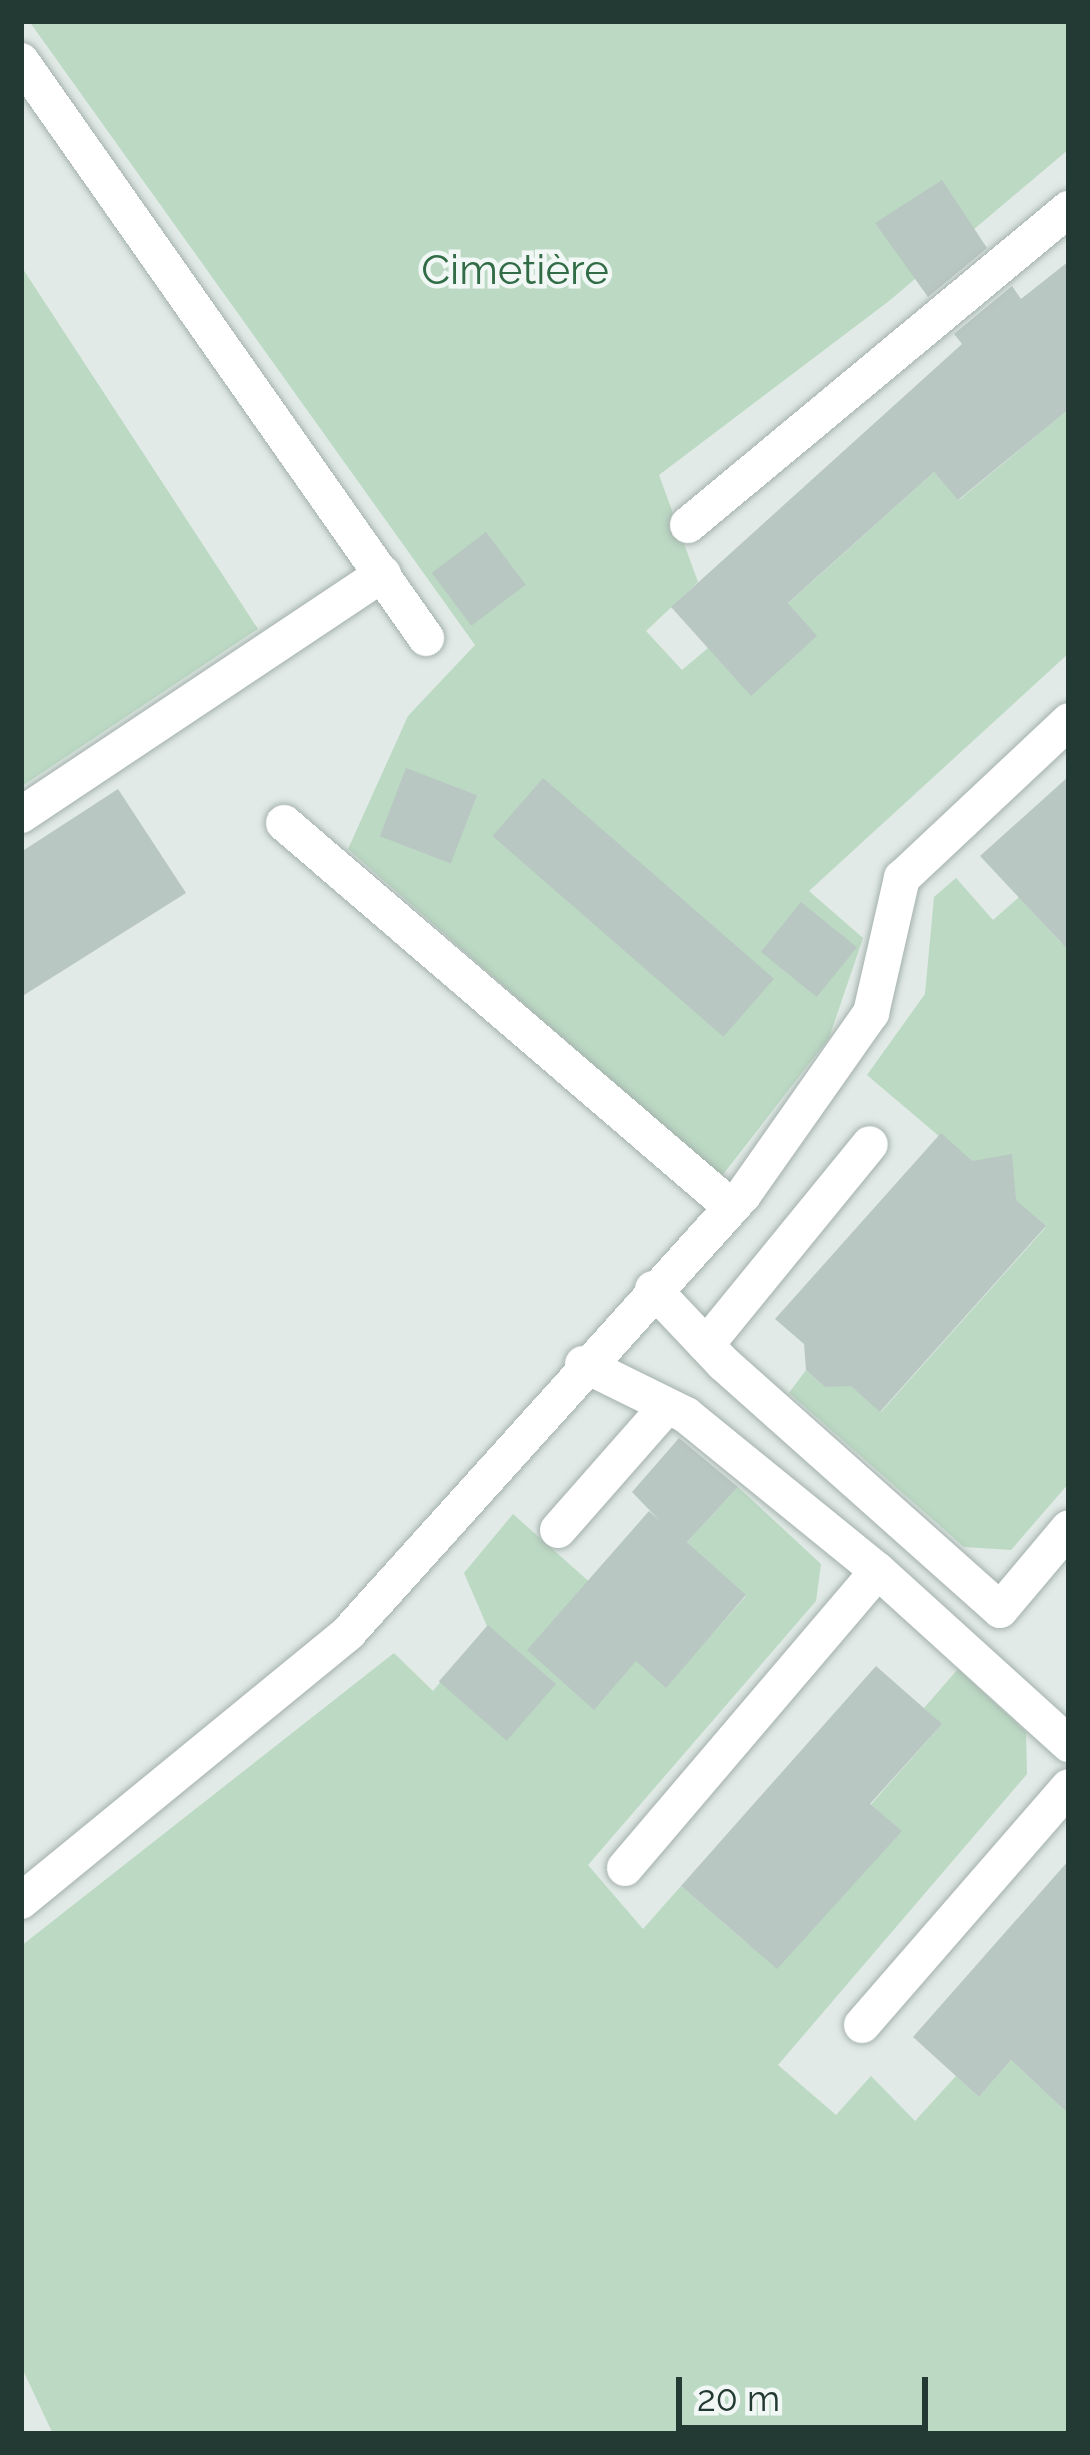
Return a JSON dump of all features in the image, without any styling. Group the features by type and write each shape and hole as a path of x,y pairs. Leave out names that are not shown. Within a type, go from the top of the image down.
{"street":[{"path":"21,61 426,638"},
{"path":"688,526 1069,209"},
{"path":"21,815 383,574"},
{"path":"21,1901 348,1633 584,1364 731,1208 871,1013 902,878 1069,721"},
{"path":"284,823 731,1208"},
{"path":"706,1345 870,1144"},
{"path":"653,1289 706,1345 1000,1610 1069,1528"},
{"path":"584,1364 667,1406 878,1570 1069,1744"},
{"path":"558,1530 667,1406"},
{"path":"625,1868 878,1570"},
{"path":"862,2025 1069,1787"}],"green space":[{"name":"Cimetière","path":"29,21 1069,21 1069,149 889,301 659,475 698,582 646,631 682,670 708,648 751,695 816,636 788,603 934,472 959,500 1069,409 1069,653 809,891 863,938 829,1038 721,1177 348,849 408,716 475,645"},
{"path":"21,266 258,629 21,787"},
{"path":"956,878 993,920 1019,897 1061,943 1069,937 1069,1483 1011,1550 964,1547 789,1393 806,1370 825,1387 846,1381 881,1412 1046,1227 867,1075 925,994 934,897"},
{"path":"738,1487 821,1564 816,1601 588,1865 643,1929 681,1886 748,1944 941,1725 924,1708 958,1669 1026,1732 1027,1774 778,2065 836,2115 871,2076 915,2121 956,2076 979,2097 1011,2060 1040,2087 1069,2056 1069,2434 53,2434 21,2366 21,1946 394,1653 433,1691 487,1626 464,1573 513,1514 684,1666 746,1596 687,1542"}],"building":[{"path":"942,180 987,248 928,297 875,223"},
{"path":"1069,261 1069,409 958,500 934,472 788,603 817,636 751,696 671,607 962,344 954,334 1012,286 1021,299"},
{"path":"486,532 526,585 471,626 432,573"},
{"path":"406,768 477,795 451,863 380,836"},
{"path":"1069,776 1069,951 980,856"},
{"path":"543,778 774,979 723,1037 492,836"},
{"path":"118,789 186,893 21,997 21,852"},
{"path":"801,902 857,947 817,997 761,952"},
{"path":"941,1133 972,1161 1012,1154 1016,1200 1046,1226 880,1412 851,1386 825,1387 806,1370 804,1344 775,1319"},
{"path":"679,1438 738,1487 687,1542 746,1595 666,1688 636,1661 594,1710 527,1650 649,1511 659,1520 632,1492"},
{"path":"488,1625 556,1684 507,1741 439,1682"},
{"path":"876,1666 942,1724 870,1804 902,1831 777,1969 681,1886"},
{"path":"1069,1860 1069,2114 1011,2060 979,2097 913,2037"}]}
